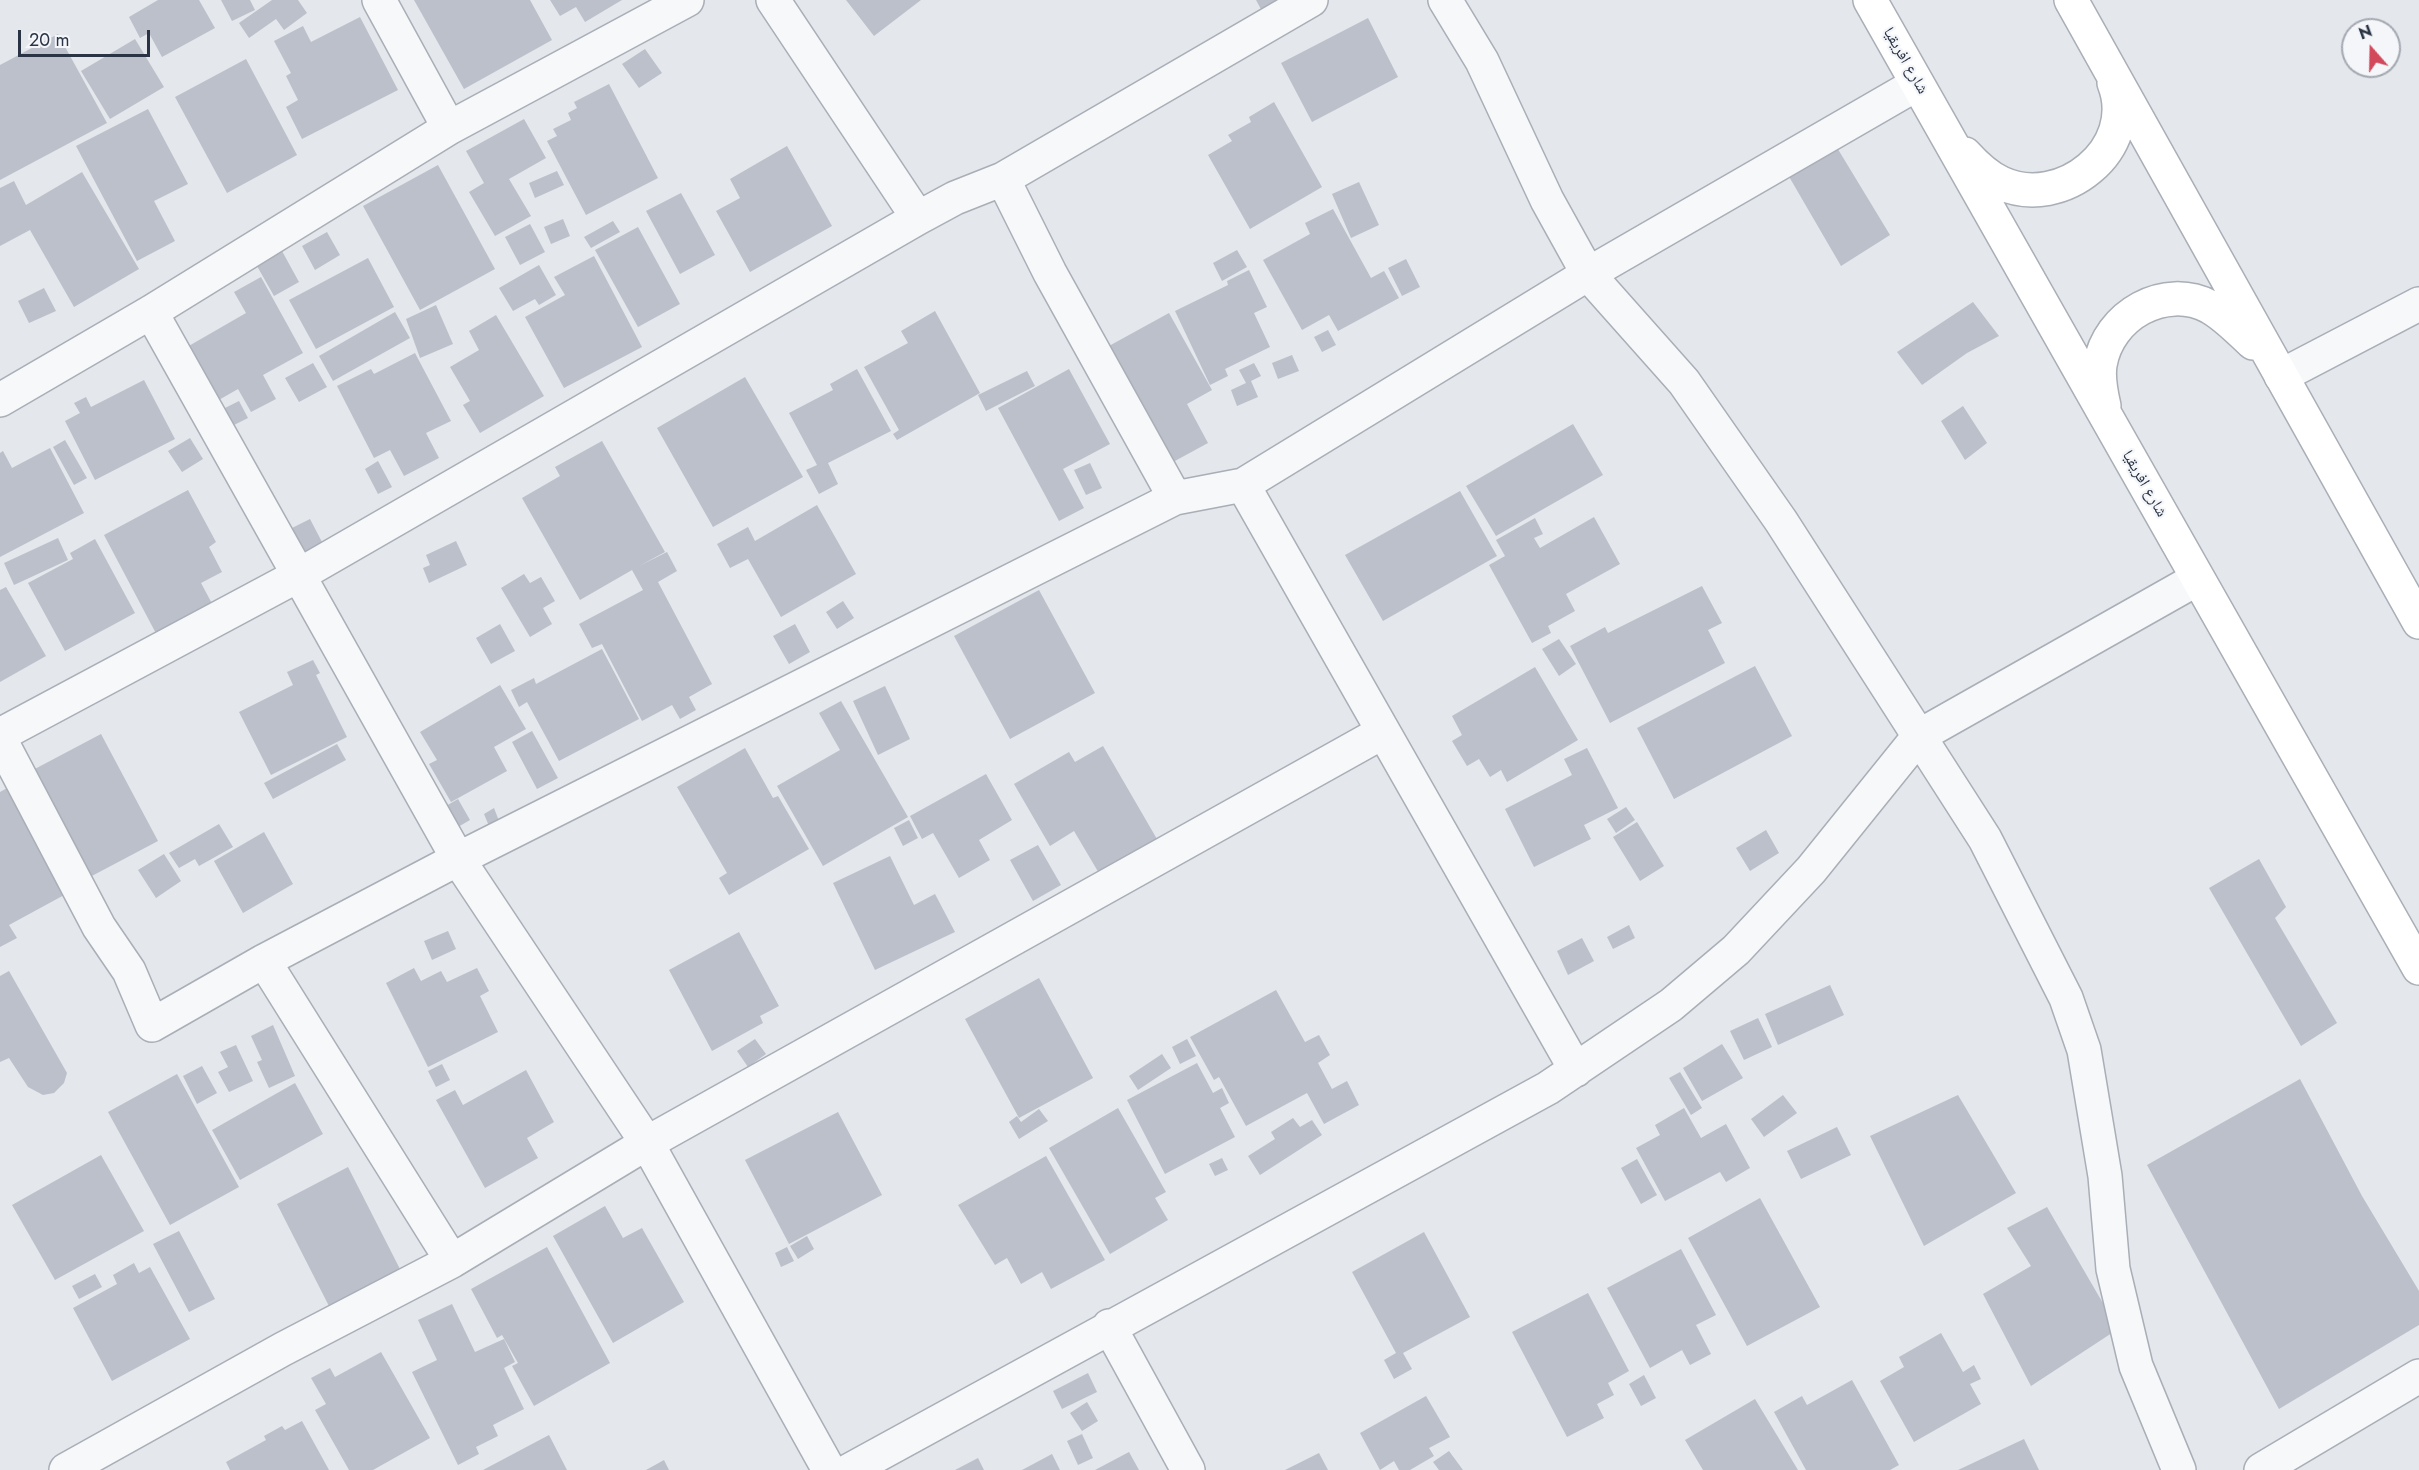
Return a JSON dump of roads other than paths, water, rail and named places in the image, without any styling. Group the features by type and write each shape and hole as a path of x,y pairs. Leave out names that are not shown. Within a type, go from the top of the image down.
{"street":[{"path":"379,0 449,128"},
{"path":"0,400 151,312 449,128 687,0"},
{"path":"772,0 918,218"},
{"path":"0,735 299,575 918,218 955,198 1003,179 1311,0"},
{"path":"1445,0 1482,61 1547,200 1588,274 1684,382 1781,521 1985,839 2066,998 2084,1050 2105,1176 2113,1269 2136,1366 2179,1470"},
{"name":"شارع افريقيا","path":"1870,0 2419,968"},
{"path":"2071,0 2419,622"},
{"path":"1946,132 1980,169 2001,183 2026,190 2052,189 2077,179 2102,155 2111,141 2118,116 2116,90 2107,65"},
{"path":"0,739 99,927 129,971 152,1025 264,961 458,859 1175,498 1243,485 1588,274 1917,84"},
{"path":"1003,179 1050,273 1175,498"},
{"path":"2117,437 2106,412 2100,389 2100,365 2107,342 2120,323 2140,308 2163,300 2187,300 2210,307 2276,367"},
{"path":"2276,367 2419,304"},
{"path":"151,312 458,859 647,1143 829,1470"},
{"path":"1243,485 1576,1070"},
{"path":"850,1470 1109,1326 1548,1088 1576,1070 1671,1005 1737,950 1811,870 1919,736 2198,579"},
{"path":"66,1470 283,1349 452,1261 647,1143 1383,732"},
{"path":"264,961 452,1261"},
{"path":"1109,1326 1188,1470"},
{"path":"2262,1470 2419,1376"}]}
